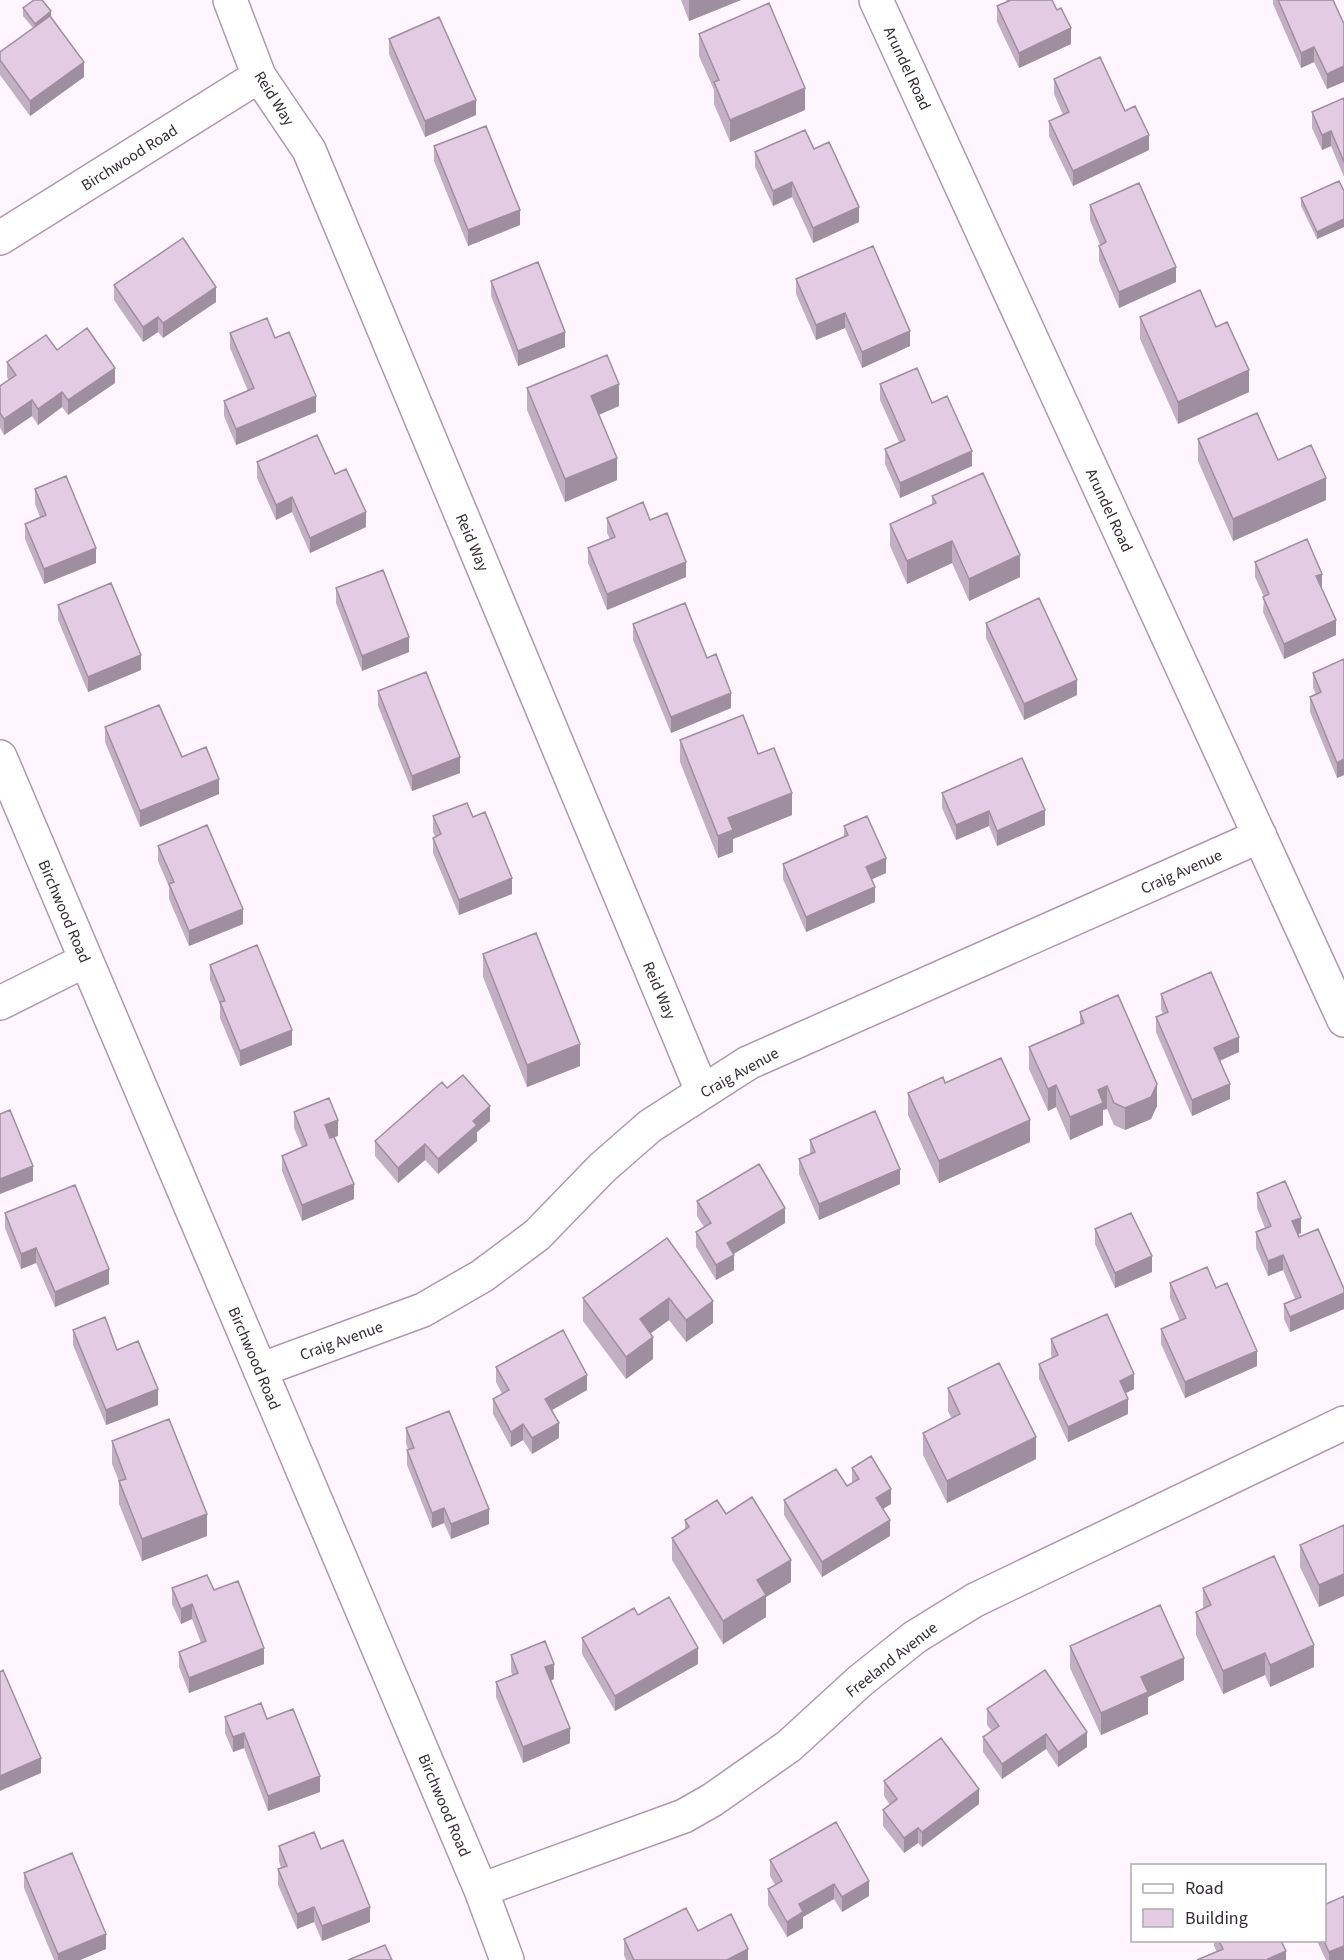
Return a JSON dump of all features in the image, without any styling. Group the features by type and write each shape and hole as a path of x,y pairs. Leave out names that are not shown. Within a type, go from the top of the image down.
{"street":[{"name":"Reid Way","path":"230,0 259,76 309,150 702,1091"},
{"name":"Arundel Road","path":"876,0 1344,1020"},
{"name":"Birchwood Road","path":"0,238 259,76"},
{"name":"Birchwood Road","path":"0,757 481,1890 507,1960"},
{"name":"Craig Avenue","path":"260,1370 423,1310 482,1276 537,1235 602,1168 650,1126 702,1091 758,1058 1260,836"},
{"path":"0,1003 86,960"},
{"name":"Freeland Avenue","path":"481,1890 684,1816 712,1800 789,1746 860,1682 915,1637 975,1600 1344,1423"}],"building":[{"path":"34,0 42,0 51,11 35,24 23,8"},
{"path":"1011,0 1052,0 1057,10 1061,8 1071,28 1019,53 997,6"},
{"path":"1278,0 1333,0 1344,24 1344,66 1327,74 1314,47 1301,53"},
{"path":"769,3 805,88 730,120 714,82 719,80 699,34"},
{"path":"50,16 84,62 30,101 0,60 0,52"},
{"path":"439,17 476,100 425,121 389,39"},
{"path":"1100,57 1125,111 1135,106 1149,135 1073,171 1049,121 1069,112 1054,79"},
{"path":"1344,98 1344,162 1331,131 1322,135 1312,112"},
{"path":"486,126 520,210 468,230 434,146"},
{"path":"805,130 814,149 829,142 859,207 813,228 792,182 773,191 755,152"},
{"path":"1339,181 1344,191 1344,219 1317,232 1301,198"},
{"path":"1139,183 1176,267 1119,292 1099,246 1106,242 1090,205"},
{"path":"183,238 216,287 163,323 158,317 143,327 114,285"},
{"path":"873,246 910,331 862,352 845,313 816,325 796,279"},
{"path":"538,262 565,332 518,351 491,281"},
{"path":"1200,290 1216,327 1227,322 1249,370 1178,402 1140,317"},
{"path":"267,318 275,338 289,332 316,396 236,429 224,401 254,388 230,333"},
{"path":"87,328 115,368 68,400 62,392 38,409 32,400 4,419 0,413 0,386 16,375 7,362 46,335 57,350"},
{"path":"607,355 619,384 591,396 617,458 565,479 527,388"},
{"path":"917,368 932,403 947,396 972,451 900,483 885,449 905,440 880,384"},
{"path":"1257,413 1278,460 1311,445 1326,478 1233,519 1198,439"},
{"path":"317,435 335,474 346,469 366,512 310,538 292,497 276,505 257,462"},
{"path":"983,473 1020,555 969,579 952,541 907,561 890,524 936,503 932,496"},
{"path":"66,476 96,548 44,569 25,524 46,515 35,489"},
{"path":"643,502 650,520 667,513 686,562 607,594 588,548 615,537 607,518"},
{"path":"1307,539 1322,574 1316,576 1336,620 1284,644 1263,597 1269,594 1255,562"},
{"path":"383,570 409,637 362,656 336,588"},
{"path":"111,583 141,655 88,677 58,605"},
{"path":"1039,598 1077,680 1024,704 986,623"},
{"path":"685,603 707,658 716,654 731,693 671,717 633,624"},
{"path":"1344,659 1344,759 1337,763 1310,697 1321,692 1313,673"},
{"path":"426,672 460,757 412,776 378,691"},
{"path":"159,705 182,757 206,747 219,779 140,811 105,727"},
{"path":"743,715 758,754 774,748 792,793 728,818 733,830 718,836 680,740"},
{"path":"1022,758 1045,810 997,831 989,811 956,825 942,793"},
{"path":"467,803 473,817 485,812 512,878 459,900 433,838 441,834 433,816"},
{"path":"867,816 886,858 866,867 875,887 806,917 783,864 848,835 844,826"},
{"path":"207,825 243,909 189,931 169,884 174,882 158,846"},
{"path":"536,933 580,1044 527,1065 483,954"},
{"path":"257,945 292,1030 240,1051 220,1002 225,1001 210,965"},
{"path":"1211,972 1239,1037 1214,1048 1230,1084 1192,1100 1156,1017 1168,1012 1161,994"},
{"path":"1118,995 1157,1084 1151,1097 1125,1108 1114,1103 1107,1086 1098,1090 1103,1103 1070,1117 1056,1085 1048,1089 1029,1047 1084,1023 1080,1012"},
{"path":"1001,1058 1030,1120 939,1161 908,1093 943,1077 945,1083"},
{"path":"463,1075 490,1106 473,1121 477,1125 438,1159 425,1144 398,1168 375,1141 442,1082 447,1088"},
{"path":"329,1098 338,1120 325,1125 330,1138 334,1137 354,1184 302,1205 282,1156 307,1145 294,1112"},
{"path":"10,1110 33,1166 0,1179 0,1114"},
{"path":"875,1111 900,1169 819,1204 799,1159 815,1152 810,1140"},
{"path":"759,1164 785,1208 727,1243 734,1255 716,1265 696,1232 711,1223 697,1201"},
{"path":"1285,1181 1301,1218 1292,1221 1299,1237 1318,1229 1344,1289 1344,1293 1290,1317 1284,1304 1301,1297 1283,1255 1268,1261 1256,1232 1271,1226 1257,1193"},
{"path":"75,1185 109,1269 55,1292 36,1248 21,1254 5,1213"},
{"path":"1131,1213 1152,1256 1115,1273 1095,1229"},
{"path":"667,1238 713,1301 686,1320 669,1298 640,1319 653,1337 626,1357 583,1298"},
{"path":"1207,1267 1216,1288 1227,1283 1257,1351 1185,1382 1161,1329 1186,1318 1170,1283"},
{"path":"1107,1314 1134,1374 1120,1381 1128,1399 1068,1427 1039,1364 1058,1355 1051,1339"},
{"path":"105,1317 117,1350 138,1341 158,1389 106,1410 73,1330"},
{"path":"563,1330 587,1375 545,1399 559,1423 532,1438 523,1424 511,1432 493,1399 509,1390 496,1367"},
{"path":"999,1363 1036,1437 947,1481 923,1433 960,1414 948,1388"},
{"path":"449,1411 489,1509 451,1524 444,1508 432,1513 407,1450 414,1448 406,1428"},
{"path":"169,1419 207,1514 142,1539 119,1481 126,1479 112,1441"},
{"path":"871,1456 891,1489 876,1498 890,1520 822,1562 784,1500 836,1469 847,1486 859,1479 852,1468"},
{"path":"752,1497 791,1560 757,1580 766,1595 723,1621 672,1538 689,1527 685,1520 717,1500 726,1514"},
{"path":"1344,1525 1344,1574 1319,1585 1300,1545"},
{"path":"1274,1556 1314,1645 1270,1665 1265,1653 1223,1671 1196,1612 1211,1605 1203,1588"},
{"path":"207,1575 214,1590 238,1581 264,1648 189,1678 179,1652 206,1641 192,1604 181,1609 172,1588"},
{"path":"669,1597 698,1648 615,1696 582,1638 634,1608 638,1615"},
{"path":"1160,1605 1184,1658 1141,1677 1148,1692 1101,1713 1070,1646"},
{"path":"545,1641 554,1664 545,1667 570,1728 523,1747 496,1682 518,1673 511,1655"},
{"path":"3,1670 41,1758 0,1776 0,1672"},
{"path":"1045,1670 1087,1732 1058,1752 1046,1734 1002,1764 983,1737 999,1726 987,1709"},
{"path":"261,1703 267,1719 293,1709 320,1776 268,1796 244,1733 233,1737 225,1717"},
{"path":"941,1738 979,1789 922,1832 918,1828 904,1838 883,1810 897,1799 884,1781"},
{"path":"836,1822 869,1881 842,1897 834,1884 799,1904 803,1912 787,1922 768,1889 782,1881 770,1860"},
{"path":"314,1832 321,1849 343,1840 370,1907 322,1926 314,1907 297,1914 278,1869 287,1866 279,1846"},
{"path":"72,1853 106,1934 58,1954 24,1873"},
{"path":"1344,1896 1344,1946 1329,1952 1324,1942 1326,1904"},
{"path":"686,1908 698,1931 731,1914 748,1949 727,1960 634,1960 624,1939"},
{"path":"1220,1942 1282,1942 1286,1951 1269,1960 1197,1960 1223,1949"},
{"path":"385,1945 392,1960 348,1960"}]}
